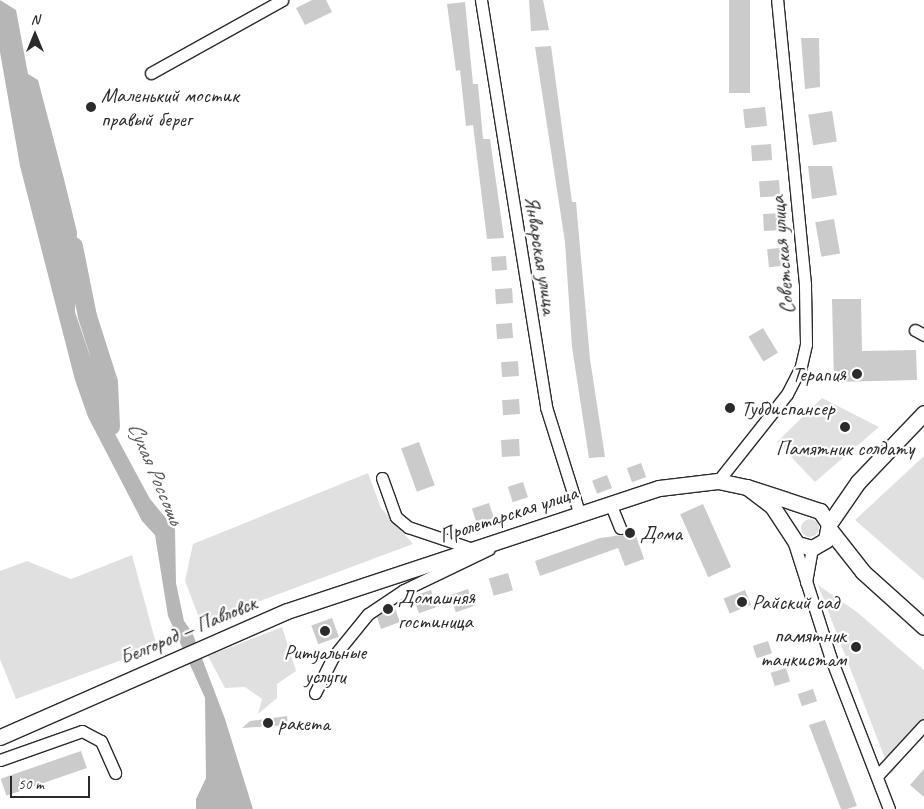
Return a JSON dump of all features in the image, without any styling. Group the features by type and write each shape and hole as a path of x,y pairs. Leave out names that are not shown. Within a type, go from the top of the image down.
{"main road":[{"path":"815,548 858,482 924,413"},
{"name":"Пролетарская улица","path":"287,611 579,512 660,488 718,481 747,487 812,508"},
{"path":"791,538 791,519 858,482"},
{"path":"747,487 772,506 791,538 863,572"},
{"path":"812,508 863,572 924,626"},
{"name":"Белгород — Павловск","path":"0,737 105,688 287,611"}],"street":[{"path":"151,73 282,0"},
{"name":"Январская улица","path":"481,0 546,407 579,512"},
{"name":"Советская улица","path":"718,481 787,394 801,366 806,344 805,284 777,0"},
{"path":"382,478 396,517 408,527 473,549"},
{"path":"610,503 620,528"},
{"path":"315,693 333,657 368,614 512,536"},
{"path":"791,538 806,586 888,807"},
{"path":"806,586 815,548"},
{"path":"877,776 924,725"},
{"path":"0,760 82,732 101,741 115,773"}],"shaded area":[{"name":"Сухая Россошь","path":"0,0 16,10 28,74 38,80 77,232 75,312 90,356 104,370 115,434 150,499 175,529 176,583 184,621 192,632 225,719 253,809 196,809 196,799 206,778 205,698 168,616 155,535 142,521 88,417 75,380 20,166 0,52"},
{"path":"822,398 879,427 815,482 777,442"},
{"path":"924,456 924,580 855,520"},
{"path":"368,473 381,508 413,544 201,623 185,581 193,544"},
{"path":"810,519 816,522 819,528 816,534 810,537 804,534 801,528 804,522"},
{"path":"132,555 157,647 16,699 0,659 0,571 27,561 71,579"},
{"path":"818,585 857,612 924,670 924,726 891,774"},
{"path":"282,627 296,671 277,684 277,698 258,714 262,699 245,687 225,688 208,656"}],"building":[{"path":"312,0 326,0 332,12 305,25 296,8"},
{"path":"529,0 543,0 549,30 531,31"},
{"path":"729,0 750,0 750,93 729,93"},
{"path":"465,2 473,84 478,84 483,139 490,139 504,238 487,239 473,125 466,126 460,70 456,71 447,4"},
{"path":"801,38 819,38 820,87 805,89"},
{"path":"551,46 572,202 576,202 590,359 605,457 589,458 572,347 565,242 535,47"},
{"path":"765,107 767,126 745,128 743,109"},
{"path":"832,111 837,142 813,145 808,115"},
{"path":"771,144 772,160 752,161 751,145"},
{"path":"808,166 832,166 837,195 812,199"},
{"path":"779,180 780,196 760,197 759,181"},
{"path":"784,213 785,230 764,231 763,214"},
{"path":"834,219 840,253 821,257 815,222"},
{"path":"789,247 791,265 769,267 767,249"},
{"path":"506,256 507,270 492,271 491,257"},
{"path":"512,288 513,303 496,304 495,289"},
{"path":"832,299 861,299 862,351 916,350 917,380 834,382"},
{"path":"512,323 513,338 497,339 496,324"},
{"path":"763,328 778,353 763,362 748,337"},
{"path":"518,361 519,376 502,377 501,362"},
{"path":"519,399 520,414 503,415 502,400"},
{"path":"519,439 520,456 502,457 501,440"},
{"path":"419,442 435,485 417,492 401,448"},
{"path":"641,463 646,477 632,482 627,468"},
{"path":"607,475 612,488 597,494 592,481"},
{"path":"523,482 528,497 513,502 508,487"},
{"path":"489,503 494,518 477,524 472,509"},
{"path":"703,504 731,567 708,577 680,514"},
{"path":"633,527 644,559 625,566 618,548 540,576 535,561 600,538 622,535"},
{"path":"508,573 513,590 494,596 489,579"},
{"path":"468,589 474,606 456,612 450,595"},
{"path":"431,590 437,607 419,613 413,596"},
{"path":"745,590 751,605 730,613 724,599"},
{"path":"394,606 400,622 381,629 377,617"},
{"name":"Ритуальные услуги","path":"332,618 339,637 318,644 311,626"},
{"path":"768,641 772,653 757,658 753,646"},
{"path":"786,668 790,681 775,686 771,673"},
{"path":"813,689 817,701 802,706 798,694"},
{"name":"ракета","path":"287,716 288,725 242,728 250,721"},
{"path":"825,720 857,806 841,809 809,725"},
{"path":"81,751 87,768 6,796 1,779"},
{"path":"924,769 924,797 910,785"}],"waterway":[{"name":"Сухая Россошь","path":"73,246 87,316 108,382 110,426"}],"place":[{"name":"Маленький мостик правый берег","path":"91,107"},
{"name":"Терапия","path":"857,374"},
{"name":"Тубдиспансер","path":"730,408"},
{"name":"Памятник солдату","path":"845,427"},
{"name":"Дома","path":"630,533"},
{"name":"Райский сад","path":"742,602"},
{"name":"Домашняя гостиница","path":"388,609"},
{"name":"Ритуальные услуги","path":"325,631"},
{"name":"памятник танкистам","path":"856,647"},
{"name":"ракета","path":"268,723"}]}
